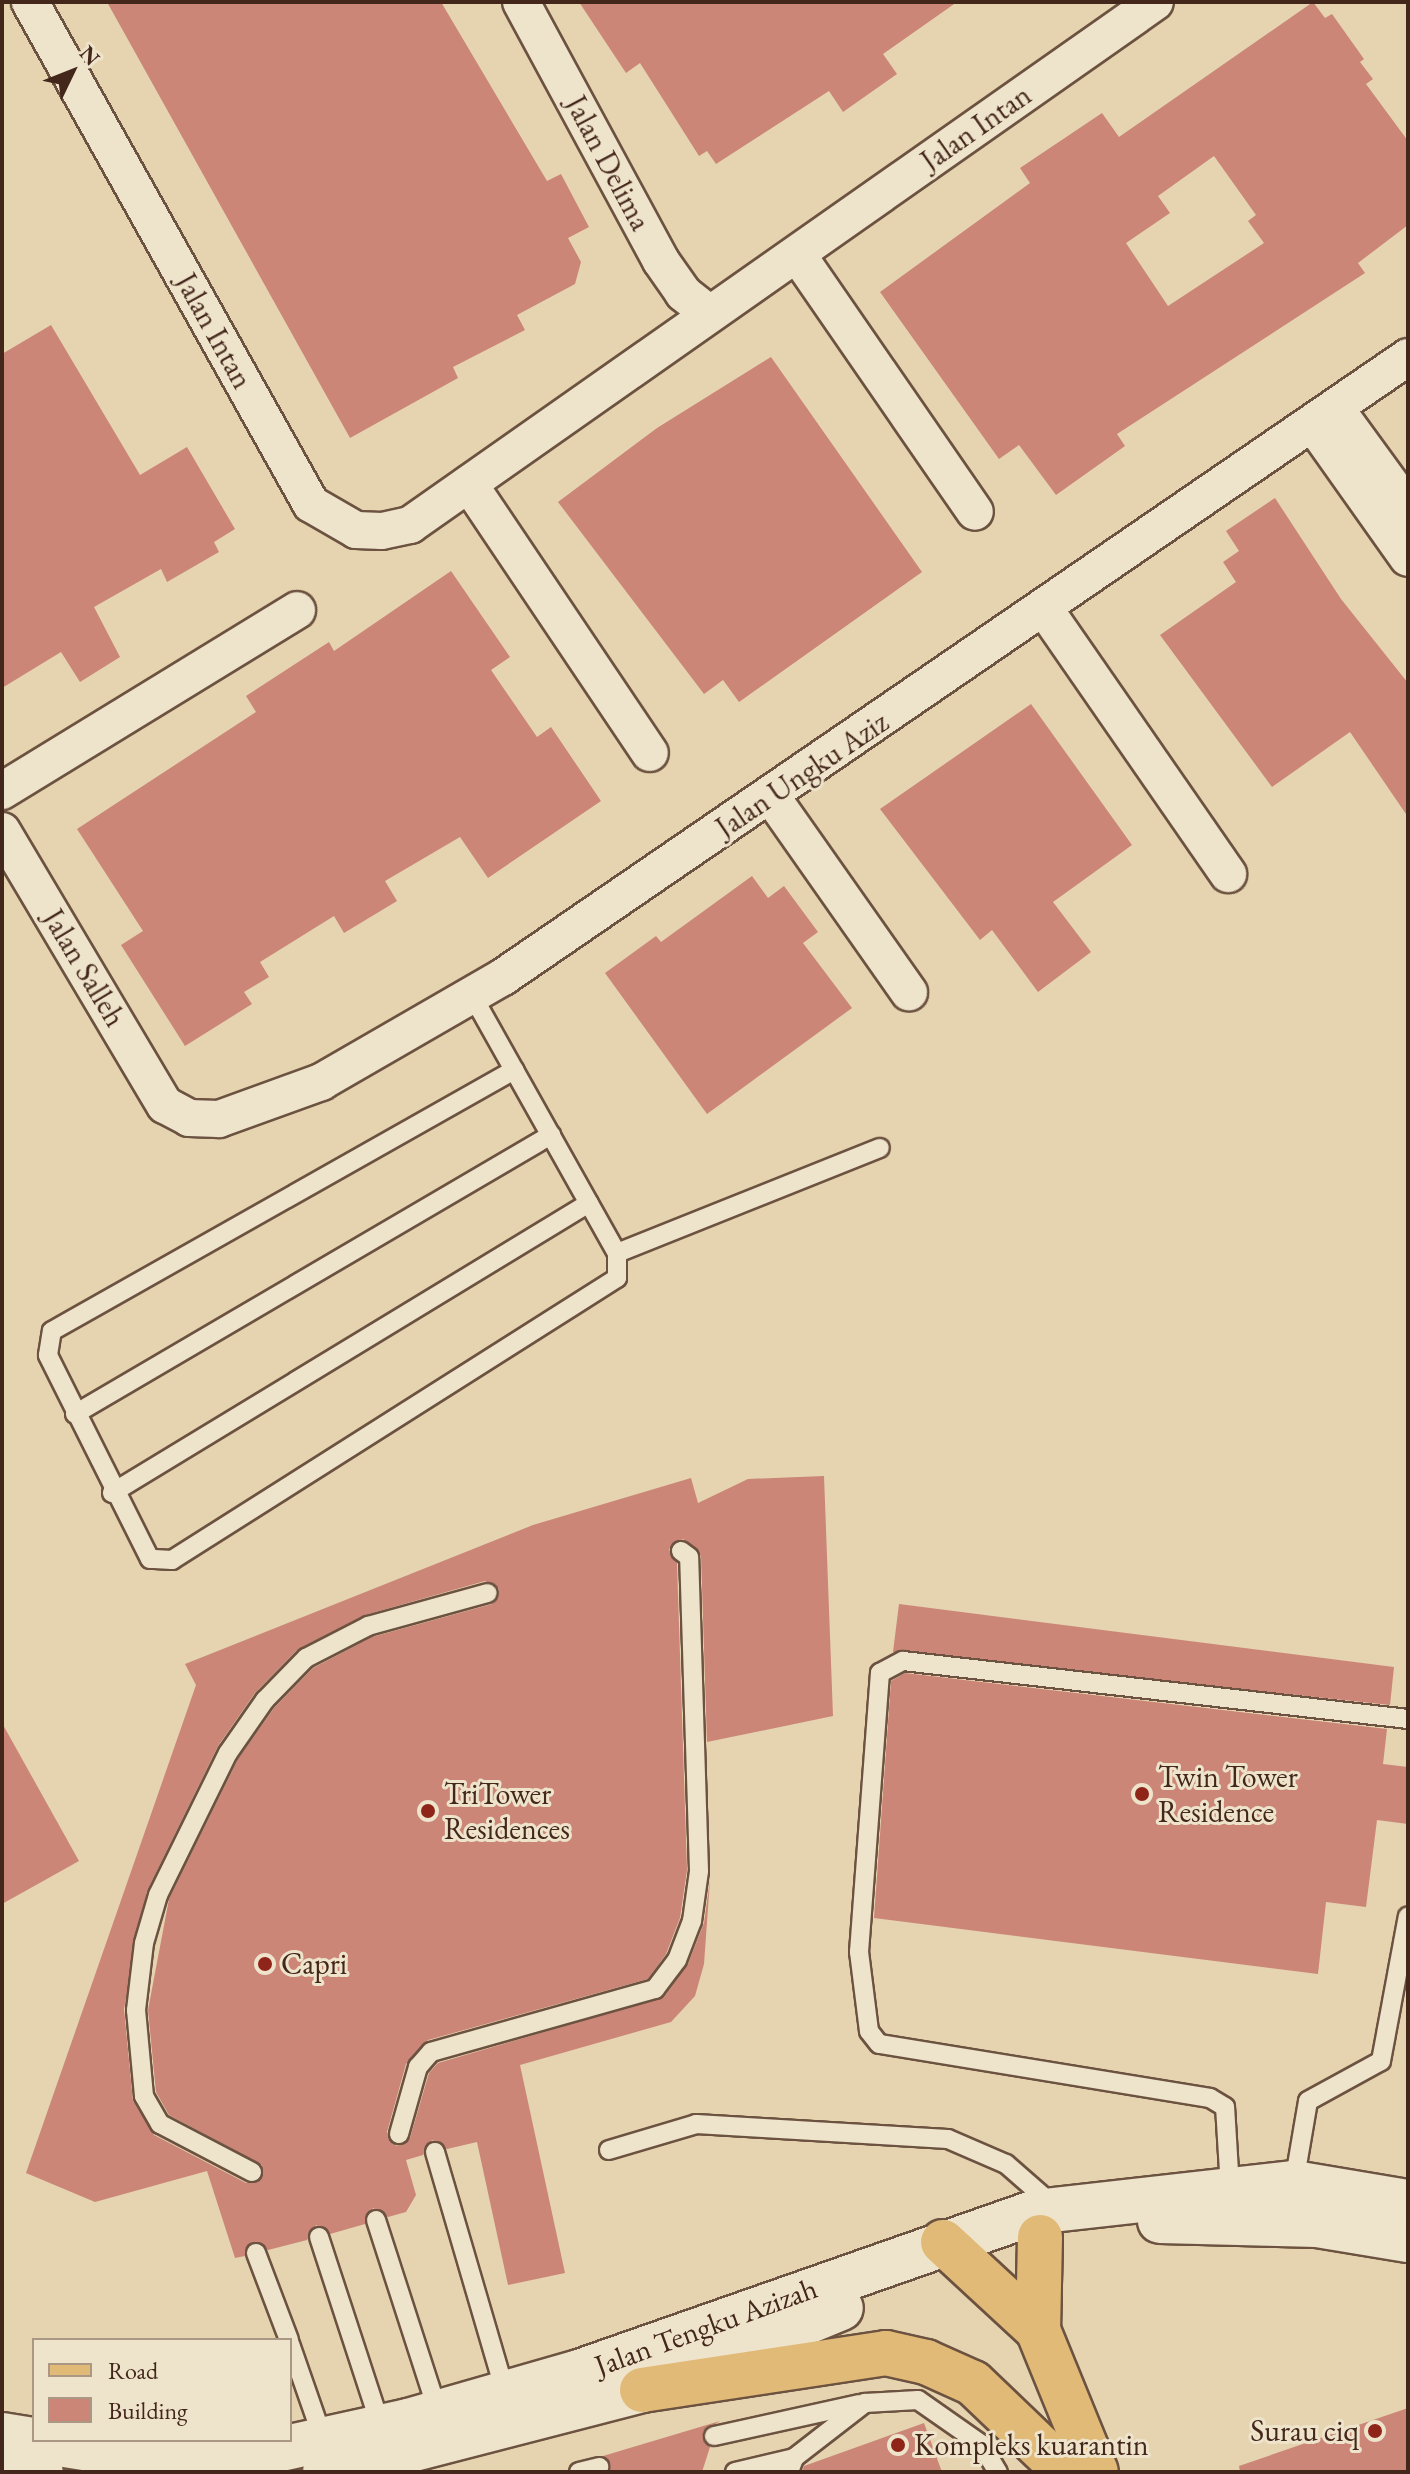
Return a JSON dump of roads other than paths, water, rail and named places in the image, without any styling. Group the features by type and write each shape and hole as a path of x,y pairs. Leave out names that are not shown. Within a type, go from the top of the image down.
{"main road":[{"name":"Jalan Tengku Azizah","path":"324,2456 381,2427 579,2372 1049,2223 1230,2188 1294,2183 1408,2202"},
{"name":"Jalan Tengku Azizah","path":"1049,2223 1209,2219 1317,2225 1408,2240"},
{"path":"1038,2330 1049,2223"},
{"name":"Jalan Tengku Azizah","path":"46,2442 140,2457 324,2456 642,2390 954,2253"},
{"path":"954,2253 1038,2330 1096,2472"},
{"path":"642,2390 886,2353 926,2362 973,2383 1066,2472"},
{"name":"Jalan Tengku Azizah","path":"2,2435 32,2440"},
{"path":"2,2467 41,2472"}],"street":[{"name":"Jalan Intan","path":"30,2 311,504 356,530 382,531 410,525 1155,2"},
{"name":"Jalan Delima","path":"521,2 661,261 683,293 709,313"},
{"path":"797,254 975,512"},
{"name":"Jalan Ungku Aziz","path":"165,1105 189,1118 233,1114 321,1082 472,995 1046,611 1408,357"},
{"path":"1324,416 1408,508"},
{"path":"1324,416 1408,558"},
{"path":"469,484 650,753"},
{"path":"2,791 297,610"},
{"path":"1046,611 1228,874"},
{"path":"771,796 909,992"},
{"name":"Jalan Salleh","path":"2,831 165,1105"}],"lane":[{"path":"472,995 617,1253 617,1278 172,1560 150,1559 112,1493 48,1355 52,1331 514,1070"},
{"path":"75,1414 551,1135"},
{"path":"617,1253 880,1148"},
{"path":"112,1493 589,1203"},
{"path":"399,2134 418,2067 431,2052 655,1989 677,1960 692,1921 699,1871 689,1557 681,1551"},
{"path":"252,2172 160,2124 144,2096 136,2010 144,1943 158,1895 228,1753 265,1700 306,1658 368,1626 488,1593"},
{"path":"1230,2188 1225,2107 1210,2098 879,2044 869,2031 859,1952 880,1673 903,1661 1408,1719"},
{"path":"1294,2183 1308,2101 1381,2061 1408,1916"},
{"path":"609,2150 696,2124 948,2139 1006,2164 1049,2223"},
{"path":"435,2152 505,2392"},
{"path":"376,2220 438,2412"},
{"path":"319,2237 381,2427"},
{"path":"256,2253 288,2338"},
{"path":"292,2352 324,2456"},
{"path":"714,2436 865,2403 918,2400 981,2444 998,2472"},
{"path":"735,2472 792,2465 865,2403"},
{"path":"579,2472 599,2467"}],"place":[{"name":"Twin Tower Residence","path":"1142,1794"},
{"name":"TriTower Residences","path":"428,1811"},
{"name":"Capri","path":"265,1964"},
{"name":"Surau ciq","path":"1375,2431"},
{"name":"Kompleks kuarantin","path":"898,2445"}]}
